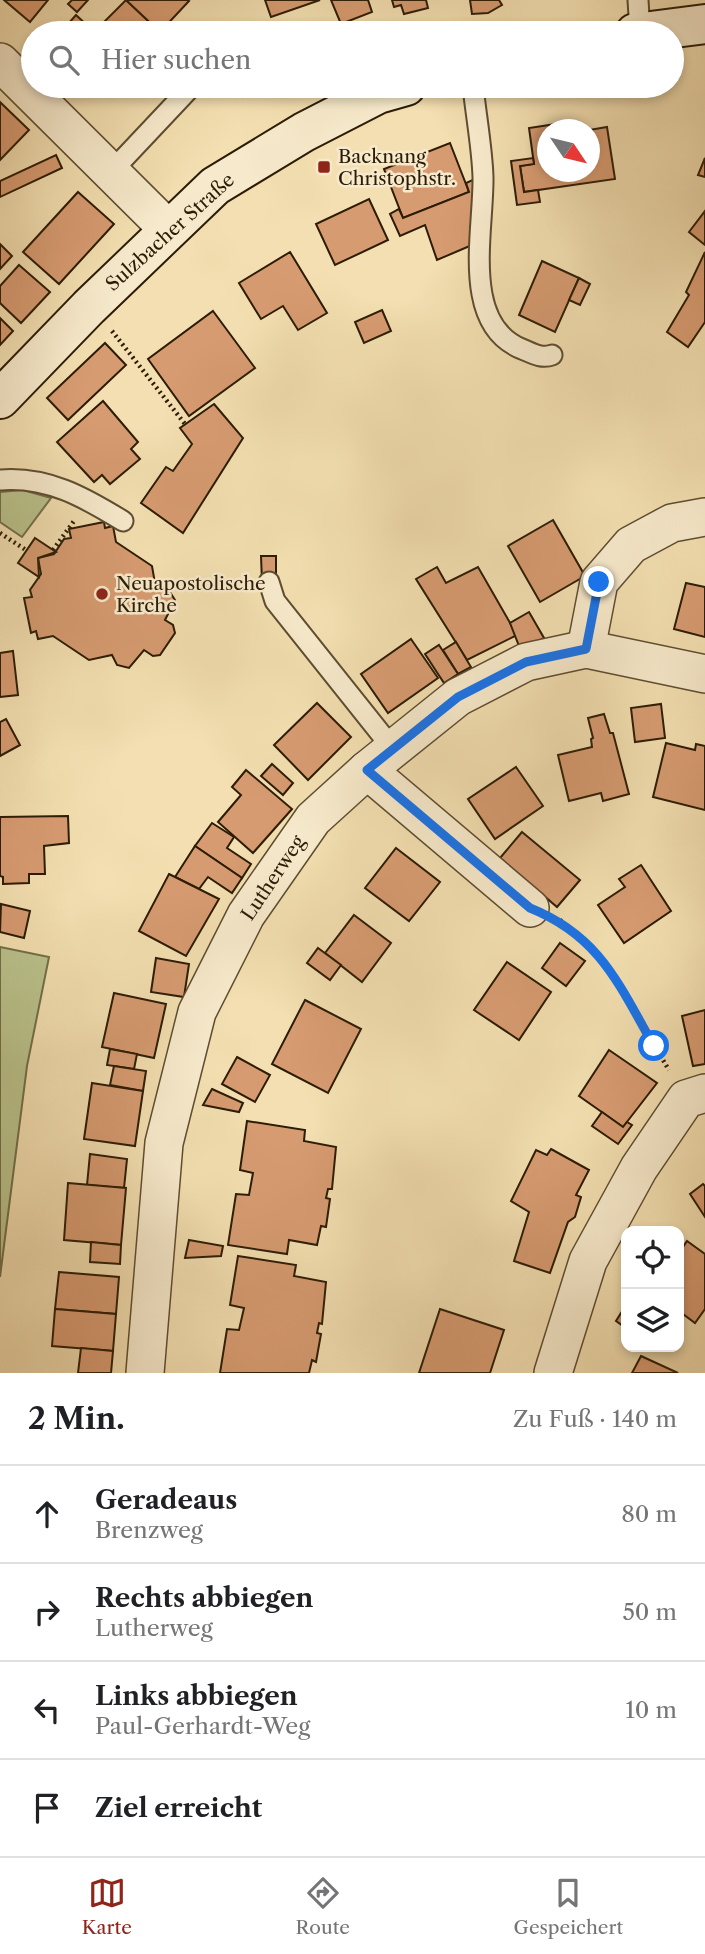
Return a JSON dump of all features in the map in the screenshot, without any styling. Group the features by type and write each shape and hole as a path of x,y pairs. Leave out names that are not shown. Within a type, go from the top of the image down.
{"street":[{"path":"684,27 705,24"},
{"path":"0,62 21,83"},
{"path":"36,98 169,230"},
{"name":"Sulzbacher Straße","path":"0,399 169,230 231,175 371,98"},
{"path":"586,649 599,582 631,545 672,523 705,517"},
{"name":"Lutherweg","path":"145,1373 164,1143 197,1012 246,915 313,820 380,759 458,697 526,662 586,649 705,674"},
{"path":"380,759 530,908"},
{"path":"553,1373 588,1261 639,1168 686,1099 705,1093"}],"lane":[{"path":"637,21 638,0"},
{"path":"111,172 184,98"},
{"path":"474,98 483,175 481,291 484,302 492,326 504,341 540,356 552,355"},
{"path":"0,480 23,478 68,491 123,521"},
{"path":"270,582 275,601 380,759"}],"path":[{"path":"113,332 185,424"},
{"path":"52,550 75,519"},
{"path":"0,533 26,550"},
{"path":"530,908 559,920 599,954 654,1046"}],"green space":[{"path":"23,490 51,498 22,537 0,522 0,492"},
{"path":"0,947 49,957 27,1066 0,1277"}],"building":[{"path":"4,0 48,0 29,21"},
{"path":"72,0 88,0 77,12 68,4"},
{"path":"126,0 148,21 105,21"},
{"path":"126,0 189,1 170,21 148,21"},
{"path":"265,0 320,0 271,17"},
{"path":"331,0 368,0 372,12 349,21 340,21"},
{"path":"392,0 426,0 428,8 404,14 401,5 394,7"},
{"path":"470,0 499,0 502,5 488,13 472,14"},
{"path":"76,15 82,21 71,21"},
{"path":"0,102 29,130 0,160"},
{"path":"537,127 537,182 594,182 524,192 520,166 534,164 529,128"},
{"path":"607,127 615,179 600,181 600,128"},
{"path":"450,143 469,192 403,218 384,169"},
{"path":"56,155 62,168 0,197 0,181"},
{"path":"533,158 534,164 520,166 524,192 538,190 540,202 517,205 511,161"},
{"path":"705,158 705,177 698,175"},
{"path":"477,178 472,245 437,260 425,225 400,236 390,214 399,209 403,218 469,192 466,183"},
{"path":"78,192 114,224 59,284 23,252"},
{"path":"369,199 388,240 335,265 316,224"},
{"path":"705,211 705,245 689,232"},
{"path":"0,244 12,256 0,269"},
{"path":"290,252 327,313 298,330 283,306 261,319 239,283"},
{"path":"705,252 705,322 688,347 667,332 689,295 686,292"},
{"path":"542,261 579,278 555,332 519,315"},
{"path":"19,265 50,292 21,323 0,303 0,286"},
{"path":"579,278 590,284 580,305 569,300"},
{"path":"382,310 391,331 364,343 355,322"},
{"path":"213,311 255,368 189,416 148,359"},
{"path":"0,318 13,331 0,345"},
{"path":"105,343 126,365 68,420 47,398"},
{"path":"103,401 138,442 131,449 140,459 110,484 102,475 94,482 57,442"},
{"path":"214,404 243,438 183,533 141,503 166,467 173,471 192,444 180,428"},
{"path":"553,520 585,576 540,602 508,546"},
{"name":"Neuapostolische Kirche","path":"104,522 105,528 113,526 116,542 152,566 156,589 168,589 175,600 165,620 173,625 175,633 160,655 153,656 144,650 129,668 117,665 112,655 89,660 53,636 38,639 36,631 31,633 24,598 32,597 30,590 41,574 38,558 54,554 64,539 71,538 69,529"},
{"path":"35,538 56,552 38,558 39,577 18,563"},
{"path":"261,556 276,556 276,582 262,582"},
{"path":"437,567 446,583 478,567 517,635 467,660 416,579"},
{"path":"686,583 705,587 705,637 674,629"},
{"path":"529,612 544,638 521,651 510,623"},
{"path":"411,639 438,678 388,713 361,674"},
{"path":"456,642 471,667 458,674 443,650"},
{"path":"439,645 458,674 444,683 425,654"},
{"path":"13,651 18,695 0,697 0,653"},
{"path":"317,703 351,737 308,780 274,745"},
{"path":"661,704 665,738 635,742 631,708"},
{"path":"604,714 610,733 613,733 629,794 603,801 601,793 569,801 558,755 592,747 593,738 588,718"},
{"path":"6,719 20,745 0,756 0,722"},
{"path":"666,743 695,750 696,744 705,746 705,810 653,797"},
{"path":"272,764 293,783 283,795 261,776"},
{"path":"516,767 543,806 495,839 468,799"},
{"path":"246,770 292,809 253,853 218,822 241,795 232,787"},
{"path":"68,816 69,843 44,846 45,874 29,874 29,883 3,884 3,877 0,876 0,817"},
{"path":"212,823 234,837 227,848 251,864 242,878 195,846"},
{"path":"522,832 580,880 557,907 500,858"},
{"path":"195,846 242,878 232,893 208,877 199,889 175,877"},
{"path":"396,848 440,882 409,921 365,888"},
{"path":"641,865 671,911 624,943 598,905 625,887 619,879"},
{"path":"169,874 219,899 186,956 139,931"},
{"path":"1,904 30,911 24,938 0,932"},
{"path":"354,915 391,943 362,982 325,953"},
{"path":"560,943 585,961 566,986 542,968"},
{"path":"318,948 341,965 330,980 307,963"},
{"path":"156,958 189,964 184,997 151,992"},
{"path":"507,962 551,992 519,1040 474,1010"},
{"path":"114,993 166,1004 154,1058 102,1047"},
{"path":"305,1000 361,1029 328,1093 272,1064"},
{"path":"705,1010 705,1064 693,1066 682,1016"},
{"path":"110,1049 137,1054 134,1069 107,1065"},
{"path":"609,1050 657,1083 623,1127 579,1096"},
{"path":"237,1057 270,1075 255,1102 222,1084"},
{"path":"114,1066 146,1071 143,1091 110,1085"},
{"path":"92,1083 143,1091 135,1146 84,1139"},
{"path":"212,1089 243,1103 239,1112 203,1105"},
{"path":"602,1112 623,1127 627,1122 632,1125 618,1144 592,1126"},
{"path":"247,1121 305,1130 304,1141 336,1147 332,1189 328,1189 326,1198 330,1199 326,1227 321,1226 317,1245 289,1240 287,1254 228,1245 236,1194 249,1195 253,1173 240,1170"},
{"path":"551,1149 589,1170 576,1195 581,1197 575,1217 568,1222 550,1273 514,1261 529,1212 511,1201 536,1150 547,1155"},
{"path":"90,1154 127,1159 124,1188 87,1185"},
{"path":"68,1183 126,1188 121,1245 64,1240"},
{"path":"703,1184 705,1186 705,1217 690,1194"},
{"path":"189,1240 223,1246 221,1256 185,1258"},
{"path":"687,1241 705,1254 705,1309 695,1323 684,1315 684,1246"},
{"path":"91,1242 121,1245 120,1264 90,1262"},
{"path":"238,1256 296,1265 294,1276 326,1282 322,1324 319,1323 317,1333 321,1334 316,1362 312,1360 309,1373 220,1373 227,1329 239,1330 244,1308 230,1305"},
{"path":"59,1272 119,1277 116,1314 55,1309"},
{"path":"55,1309 116,1314 113,1351 52,1346"},
{"path":"440,1309 504,1330 490,1373 419,1373"},
{"path":"81,1348 113,1351 111,1373 78,1373"},
{"path":"641,1356 678,1373 632,1373"}],"place":[{"name":"Backnang Christophstr.","path":"324,167"},
{"name":"Neuapostolische Kirche","path":"102,594"}],"route":[{"path":"599,582 590,615 586,649 526,662 458,697 367,770 530,908 559,920 599,954 615,976 654,1046"}]}
